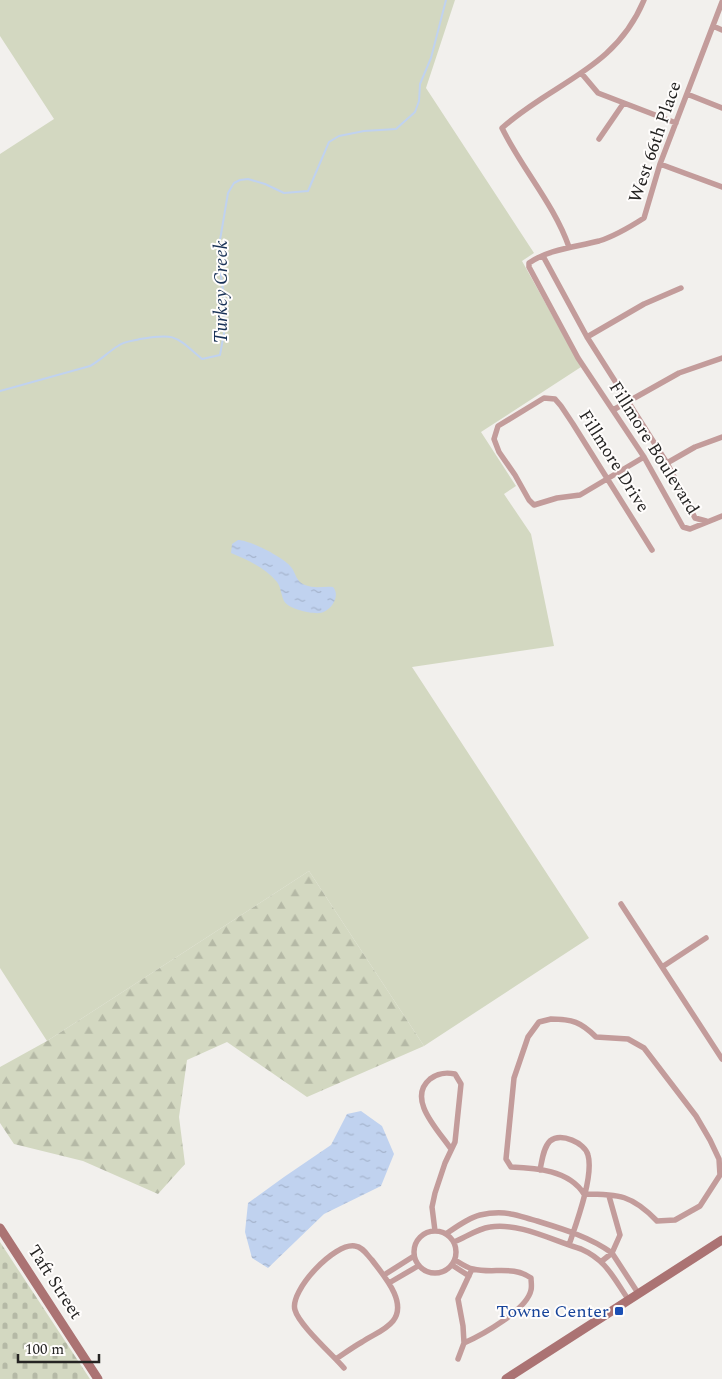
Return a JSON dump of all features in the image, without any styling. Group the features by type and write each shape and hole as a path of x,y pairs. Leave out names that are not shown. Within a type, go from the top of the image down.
{"street":[{"path":"568,247 562,227 510,145 502,128 514,118 582,74 616,46 637,17 644,0"},
{"name":"West 66th Place","path":"543,256 568,247 600,240 624,230 644,218 660,164 722,2"},
{"path":"713,26 722,30"},
{"path":"582,74 598,93 676,123"},
{"path":"687,94 722,108"},
{"path":"599,139 623,104"},
{"path":"660,164 722,187"},
{"name":"Fillmore Boulevard","path":"543,256 587,337 667,463 695,518 706,521 690,529 683,527 644,457 578,358 529,267 529,263 543,256"},
{"path":"587,337 644,304 681,288"},
{"path":"613,410 679,373 722,358"},
{"name":"Fillmore Drive","path":"608,479 580,495 557,498 534,505 499,452 494,438 498,426 544,398 554,399 562,406 608,479 652,550"},
{"path":"667,463 696,447 722,437"},
{"path":"608,479 644,457"},
{"path":"706,521 722,516"},
{"path":"622,904 722,1060"},
{"path":"662,967 706,938"},
{"path":"551,1019 576,1022 596,1037 628,1039 644,1048 696,1116 719,1159 720,1174 700,1206 675,1220 658,1221 638,1203 618,1194 609,1196 584,1194 576,1183 567,1178 540,1170 511,1167 506,1159 514,1078 528,1037 539,1022 551,1019"},
{"path":"435,1231 432,1207 434,1193 454,1142 461,1084 456,1074 446,1072 435,1075 425,1084 421,1094 425,1111 451,1149"},
{"path":"540,1170 545,1149 550,1141 561,1138 573,1141 584,1148 588,1154 588,1167 581,1211 569,1245"},
{"path":"602,1261 612,1253 620,1235 609,1196"},
{"path":"446,1234 477,1216 510,1213 573,1233 594,1242 612,1253 638,1293"},
{"path":"454,1242 481,1229 506,1226 569,1245 591,1253 602,1261 628,1299"},
{"name":"Taft Street","path":"0,1228 98,1379"},
{"path":"435,1231 446,1234 454,1242 456,1251 454,1262 443,1272 435,1274 422,1270 414,1256 414,1246 418,1239 425,1234 435,1231"},
{"path":"506,1379 722,1240"},
{"path":"336,1359 385,1329 394,1320 398,1309 395,1296 384,1275 362,1248 356,1246 345,1245 320,1262 299,1292 294,1303 295,1311 307,1327 344,1368"},
{"path":"384,1275 414,1256"},
{"path":"454,1262 472,1269 523,1272 531,1278 531,1291 522,1304 509,1316 482,1335 464,1343"},
{"path":"454,1262 469,1276"},
{"path":"389,1283 418,1266"},
{"path":"458,1359 464,1343 458,1299 472,1269"}],"green space":[{"path":"0,0 455,0 426,88 534,253 522,261 581,367 481,432 516,486 504,494 531,534 554,646 412,667 589,938 424,1046 309,871 47,1041 0,968 0,154 54,119 0,36"},
{"path":"309,871 424,1046 307,1097 227,1042 187,1060 179,1117 185,1164 158,1194 83,1161 14,1144 0,1123 0,1067 47,1041"},
{"path":"0,1242 90,1379 0,1379"}],"water":[{"path":"238,540 258,546 287,563 302,584 312,587 333,587 336,595 334,603 324,612 320,613 306,612 286,604 278,584 272,577 256,565 231,553 232,544"},
{"path":"361,1111 382,1126 394,1154 381,1186 324,1214 268,1268 252,1258 245,1232 248,1203 331,1145 347,1114"}],"waterway":[{"name":"Turkey Creek","path":"0,391 90,366 120,344 140,339 161,336 174,338 186,345 202,359 220,355 224,333 224,298 218,252 228,193 234,183 248,179 265,184 284,193 308,191 329,142 339,136 364,131 396,129 415,112 419,101 420,84 431,58 446,0"}],"place":[{"name":"Towne Center","path":"619,1311"}]}
